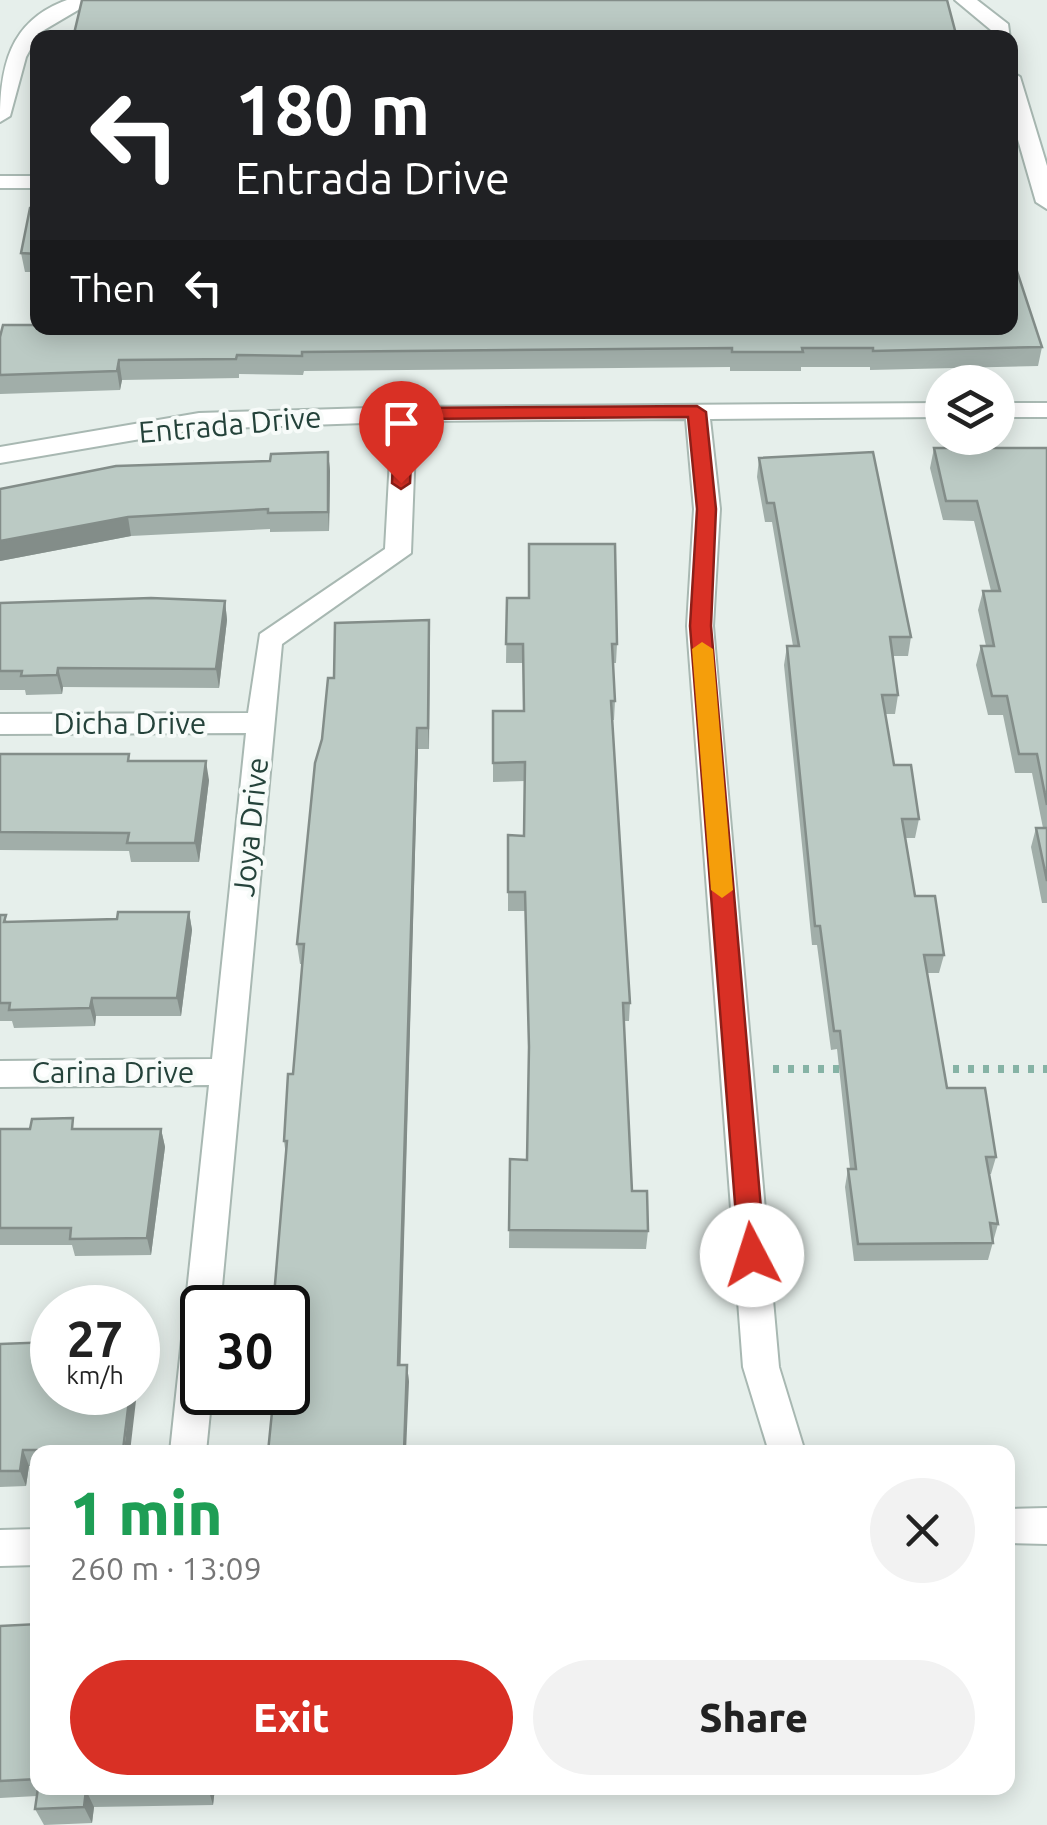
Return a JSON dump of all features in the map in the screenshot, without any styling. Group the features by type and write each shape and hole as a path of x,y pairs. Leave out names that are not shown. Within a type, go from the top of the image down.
{"street":[{"path":"33,30 50,10 85,0"},
{"path":"965,0 988,14 1001,30"},
{"path":"0,116 20,46 30,34"},
{"path":"1018,104 1047,202"},
{"path":"1018,177 1040,177"},
{"path":"0,182 30,182"},
{"name":"Entrada Drive","path":"0,454 199,422 404,414 925,410"},
{"path":"1015,410 1047,410"},
{"path":"697,412 707,509 700,626 761,1366 785,1445"},
{"name":"Joya Drive","path":"205,1285 269,640 398,553 404,414"},
{"name":"Dicha Drive","path":"0,724 261,723"},
{"name":"Carina Drive","path":"0,1074 226,1072"},
{"name":"Joya Drive","path":"189,1445 192,1415"},
{"path":"1015,1526 1047,1526"},
{"path":"0,1548 30,1547"}],"path":[{"path":"737,1070 853,1069"},
{"path":"931,1069 1047,1069"}],"building":[{"path":"82,0 947,0 955,30 75,30"},
{"path":"30,208 30,254 21,253"},
{"path":"1018,274 1042,347 873,351 802,348 803,352 732,352 732,348 302,352 302,356 237,355 236,359 119,360 117,371 0,375 3,325 30,325 30,335 1018,335"},
{"path":"1015,448 1047,448 1047,805 1037,754 1019,754 1007,696 992,696 981,646 994,646 983,591 1000,591 977,501 946,501 936,455 1015,455"},
{"path":"328,452 328,512 268,513 268,509 128,517 0,541 0,489 116,466 270,461 271,454"},
{"path":"873,452 911,637 890,637 898,695 882,695 894,765 911,765 919,819 902,819 915,896 935,896 944,955 924,955 947,1088 985,1088 996,1157 986,1157 998,1224 990,1223 993,1243 858,1244 848,1169 856,1169 840,1031 834,1031 820,926 815,926 787,646 799,646 774,503 767,503 759,458"},
{"path":"529,544 615,544 617,644 612,644 615,701 611,701 630,1003 623,1003 632,1191 647,1191 648,1231 509,1230 510,1159 527,1160 525,892 508,892 508,835 524,836 525,762 493,763 493,711 524,711 523,644 506,644 507,598 529,598"},
{"path":"151,598 225,601 216,669 58,668 57,675 21,676 22,671 0,671 0,603"},
{"path":"429,620 428,728 417,728 398,1365 407,1365 404,1445 269,1445 272,1415 310,1415 310,1285 275,1285 287,1141 288,1074 293,1074 304,944 297,944 315,763 322,739 328,678 334,678 335,623"},
{"path":"0,754 129,754 128,761 206,761 195,843 127,843 129,833 0,832"},
{"path":"1036,828 1047,828 1047,881"},
{"path":"118,912 189,912 177,998 92,998 90,1008 9,1010 10,1003 0,1003 0,915 6,915 4,922 117,919"},
{"path":"73,1118 72,1129 161,1129 147,1238 70,1239 71,1228 0,1228 0,1129 30,1129 32,1119"},
{"path":"30,1343 30,1415 127,1415 124,1445 30,1445 30,1450 23,1450 20,1471 0,1471 0,1344"},
{"path":"30,1624 30,1779 0,1781 0,1626"},
{"path":"37,1795 85,1795 84,1807 35,1809"}],"slow traffic":[{"path":"702,649 722,890"}],"route":[{"path":"401,483 404,414 697,412 707,509 700,626 752,1255"}]}
